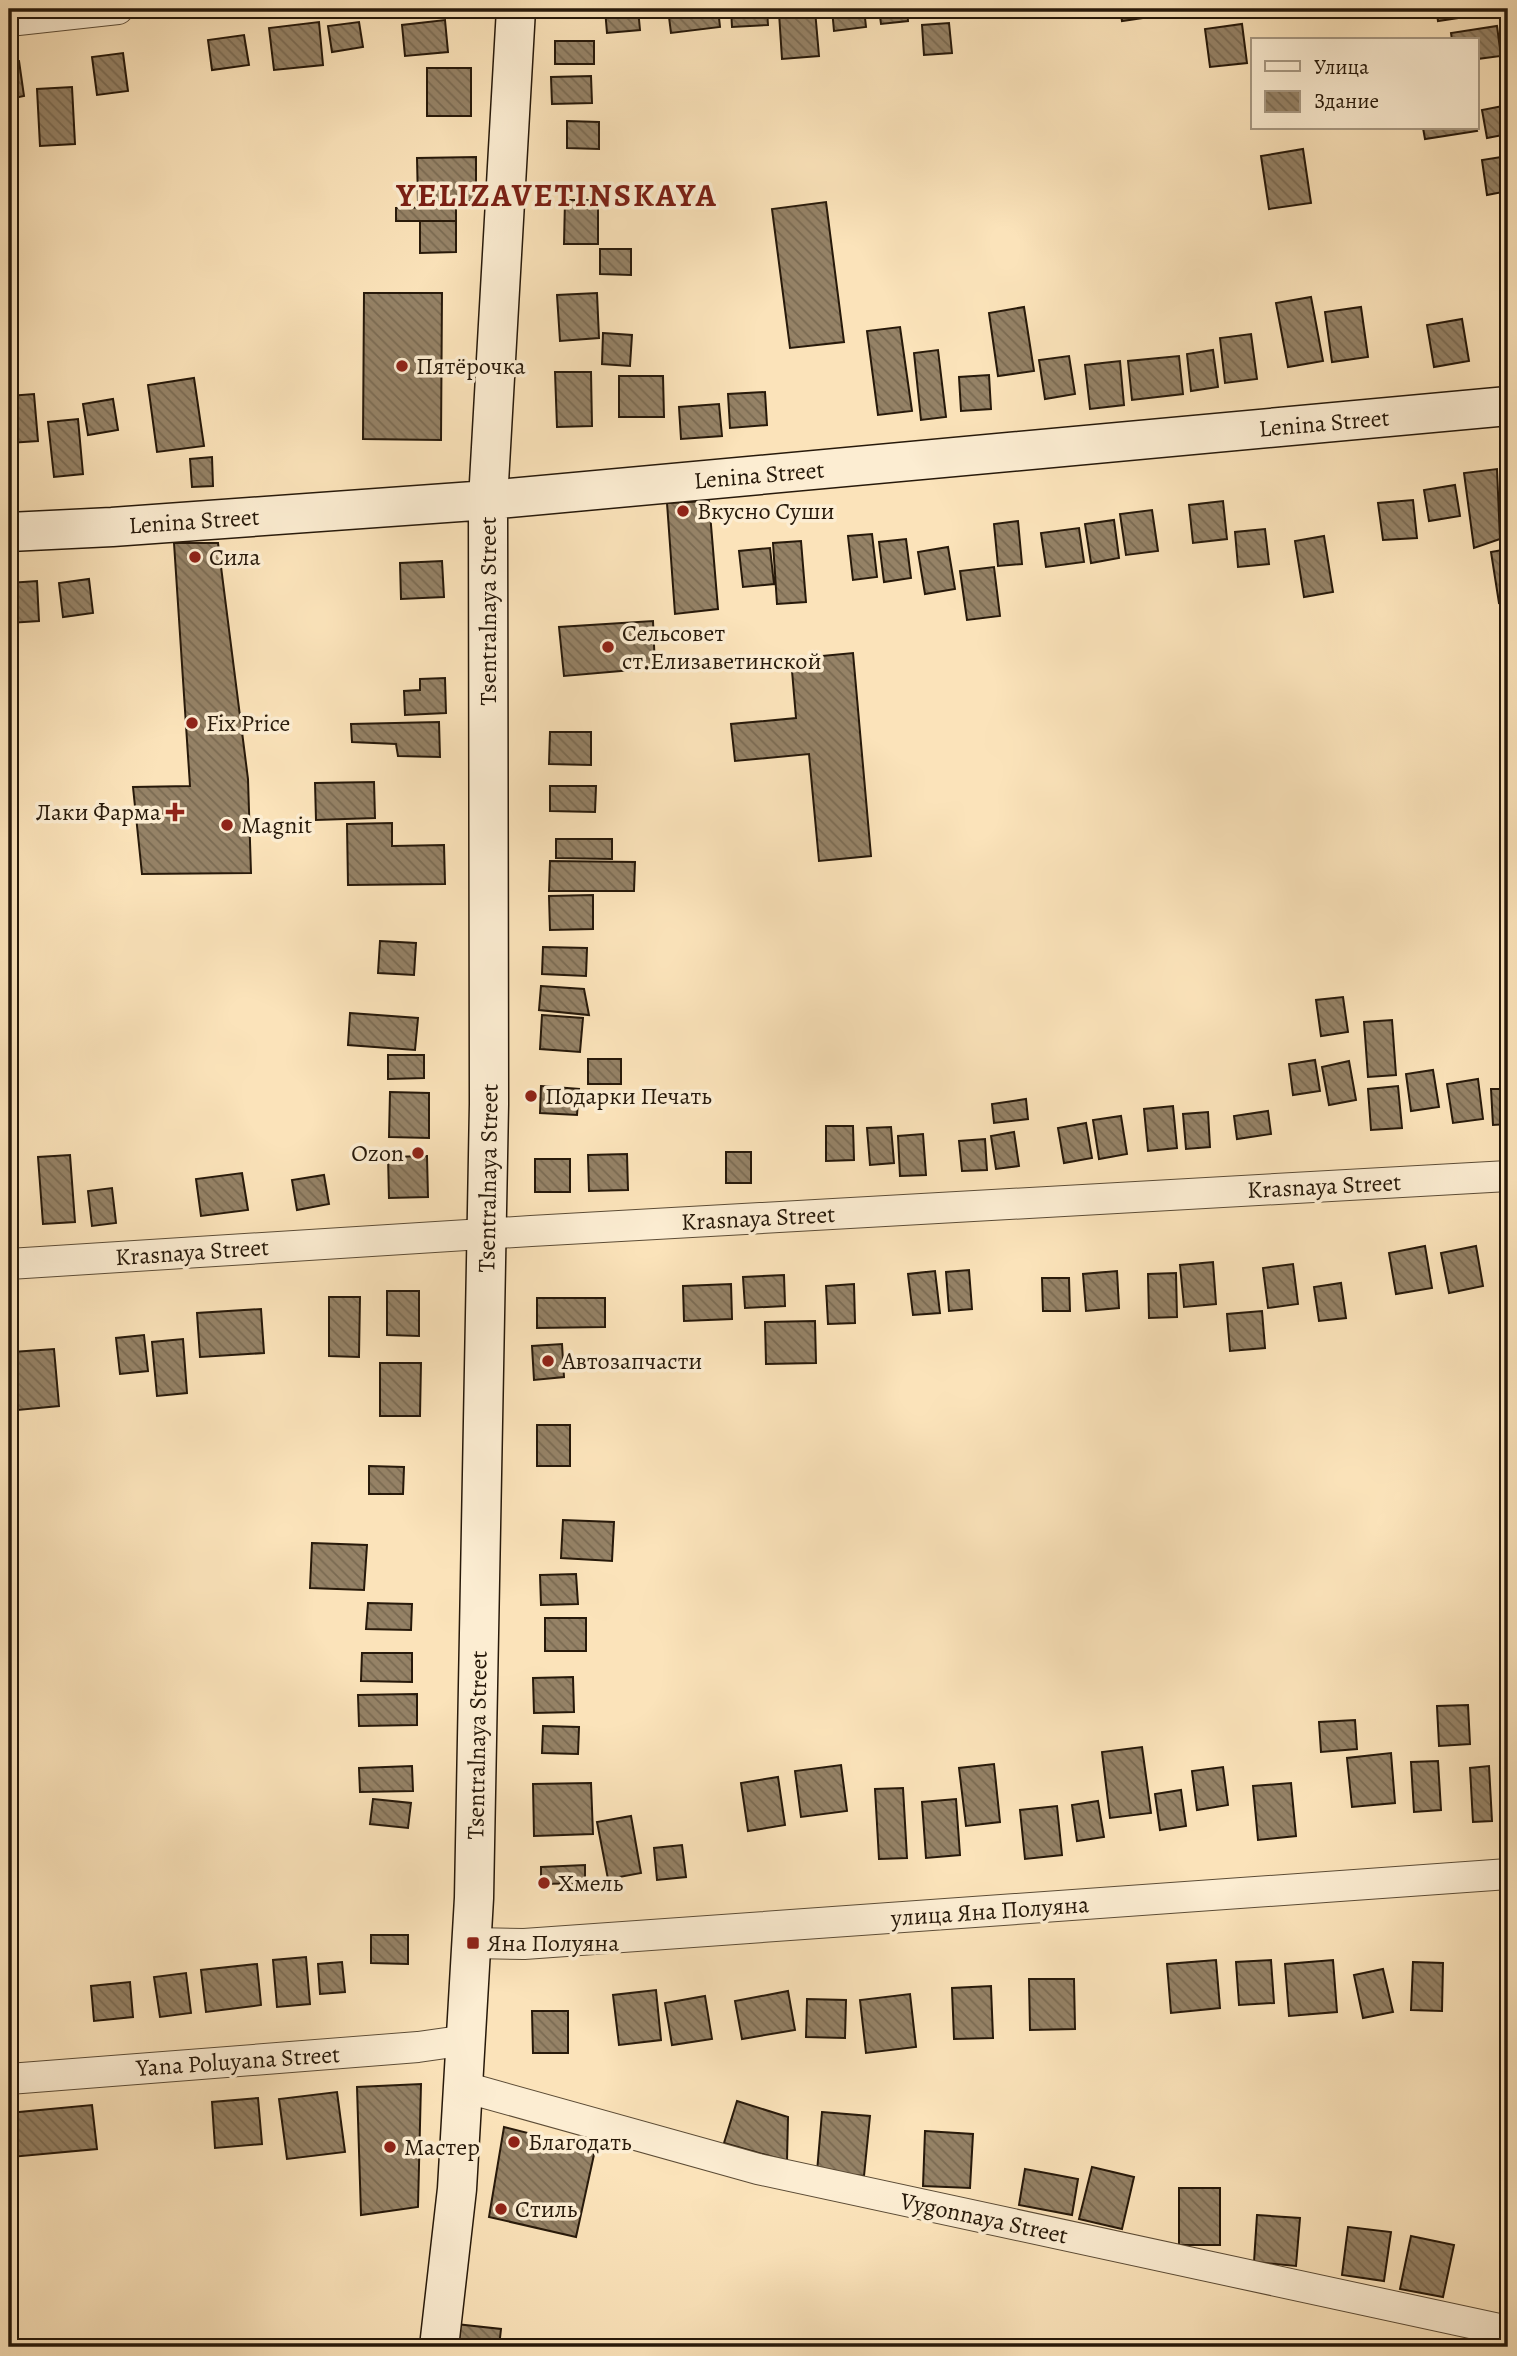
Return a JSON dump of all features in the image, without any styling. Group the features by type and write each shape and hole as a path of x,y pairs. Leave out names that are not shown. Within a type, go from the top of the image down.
{"street":[{"path":"9,21 118,9"},
{"name":"Tsentralnaya Street","path":"439,2347 457,2189 472,1943 489,1104 488,500 516,9"},
{"name":"Lenina Street","path":"9,532 488,500 1508,406"},
{"name":"Krasnaya Street","path":"9,1264 1508,1175"},
{"name":"улица Яна Полуяна","path":"472,1943 524,1944 1508,1874"},
{"name":"Yana Poluyana Street","path":"9,2079 418,2047 467,2040"},
{"name":"Vygonnaya Street","path":"464,2087 758,2169 1508,2330"}],"building":[{"path":"605,9 638,9 640,30 607,33"},
{"path":"668,9 718,9 720,27 671,33"},
{"path":"731,9 767,9 768,25 732,27"},
{"path":"832,9 864,9 866,27 834,31"},
{"path":"879,9 907,9 908,21 881,24"},
{"path":"1120,9 1156,9 1157,16 1122,21"},
{"path":"1436,9 1479,9 1479,15 1438,21"},
{"path":"815,10 819,56 782,59 779,13"},
{"path":"445,20 448,52 405,56 402,25"},
{"path":"319,22 323,65 274,70 269,28"},
{"path":"359,22 363,47 332,52 328,26"},
{"path":"949,23 952,53 924,55 922,25"},
{"path":"1242,24 1247,63 1210,67 1205,29"},
{"path":"1497,26 1501,56 1478,59 1478,38 1452,38 1451,33"},
{"path":"244,35 249,65 212,70 208,40"},
{"path":"555,41 594,41 594,64 555,64"},
{"path":"123,53 128,91 97,95 92,57"},
{"path":"19,61 24,96 9,99 9,62"},
{"path":"427,68 471,68 471,116 427,116"},
{"path":"591,76 592,103 552,104 551,77"},
{"path":"72,87 75,144 40,146 37,89"},
{"path":"1508,105 1508,134 1487,138 1482,110"},
{"path":"567,121 599,122 599,149 567,148"},
{"path":"1423,130 1477,131 1425,139"},
{"path":"1303,149 1311,203 1269,209 1261,156"},
{"path":"1508,156 1508,191 1487,195 1482,160"},
{"path":"476,157 476,201 418,202 417,158"},
{"path":"565,200 598,200 598,244 564,244"},
{"path":"826,202 844,342 790,348 772,209"},
{"path":"456,207 456,221 396,221 396,208"},
{"path":"420,221 456,221 456,252 420,253"},
{"path":"600,249 631,249 631,275 600,274"},
{"name":"Пятёрочка","path":"364,293 442,293 441,440 363,439"},
{"path":"597,293 599,338 560,341 557,295"},
{"path":"1311,297 1323,361 1288,367 1276,303"},
{"path":"1024,307 1034,371 998,376 989,313"},
{"path":"1361,307 1368,357 1332,362 1325,312"},
{"path":"1462,319 1469,361 1434,367 1427,325"},
{"path":"900,327 912,411 878,415 867,331"},
{"path":"603,333 632,335 630,366 602,364"},
{"path":"1251,334 1257,379 1225,383 1220,338"},
{"path":"938,350 946,417 921,420 914,353"},
{"path":"1213,350 1218,387 1191,391 1187,354"},
{"path":"1069,356 1075,394 1045,399 1039,360"},
{"path":"1179,356 1183,394 1132,400 1128,361"},
{"path":"1120,361 1124,405 1090,409 1085,365"},
{"path":"555,372 591,372 592,426 557,427"},
{"path":"989,375 991,409 961,411 959,377"},
{"path":"619,376 663,376 664,417 619,417"},
{"path":"194,378 204,446 157,452 148,385"},
{"path":"765,392 767,425 730,428 728,394"},
{"path":"34,394 38,441 9,443 9,396"},
{"path":"113,399 118,430 88,435 83,404"},
{"path":"719,404 722,436 681,439 679,407"},
{"path":"78,419 83,474 54,477 48,422"},
{"path":"212,457 213,486 192,487 190,459"},
{"path":"1497,469 1500,539 1474,548 1464,473"},
{"path":"1455,485 1460,516 1429,521 1424,490"},
{"path":"1413,500 1417,538 1383,540 1378,503"},
{"path":"709,501 718,609 675,614 667,503"},
{"path":"1223,501 1227,539 1193,543 1189,505"},
{"path":"1152,510 1158,551 1126,555 1120,514"},
{"path":"1114,520 1119,558 1091,563 1085,524"},
{"path":"1018,521 1022,564 998,566 994,524"},
{"path":"1079,528 1084,562 1046,567 1041,533"},
{"path":"1265,529 1269,564 1238,567 1235,532"},
{"path":"872,534 877,577 853,580 848,536"},
{"path":"1324,536 1333,592 1304,597 1295,541"},
{"path":"906,539 911,578 884,582 879,542"},
{"path":"801,541 806,602 777,604 773,543"},
{"path":"174,543 218,543 248,779 251,873 142,874 133,787 190,786"},
{"path":"948,547 955,589 925,594 918,552"},
{"path":"770,548 774,584 743,587 739,551"},
{"path":"1508,549 1508,601 1499,603 1491,552"},
{"path":"442,561 444,597 401,599 400,563"},
{"path":"994,567 1000,616 967,620 960,571"},
{"path":"89,579 93,613 63,617 59,583"},
{"path":"37,581 39,621 9,623 9,583"},
{"name":"Сельсовет ст.Елизаветинской","path":"653,621 655,668 564,676 559,627"},
{"path":"853,653 871,856 819,861 809,754 735,761 731,724 796,718 791,659"},
{"path":"445,678 446,713 405,715 404,691 420,690 420,679"},
{"path":"439,722 440,757 398,756 396,744 352,742 351,724"},
{"path":"550,732 591,732 591,765 549,764"},
{"path":"374,782 375,818 316,820 315,783"},
{"path":"550,786 596,786 595,812 550,811"},
{"path":"392,823 392,846 444,845 445,884 348,885 347,824"},
{"path":"556,839 612,839 612,859 556,858"},
{"path":"550,861 635,862 634,891 549,891"},
{"path":"593,895 593,929 550,930 549,896"},
{"path":"380,941 416,943 414,975 378,973"},
{"path":"543,947 587,948 586,976 542,974"},
{"path":"541,986 584,989 589,1015 539,1010"},
{"path":"1343,997 1348,1032 1321,1036 1316,1000"},
{"path":"350,1013 418,1018 415,1050 348,1045"},
{"path":"542,1015 583,1018 580,1052 540,1049"},
{"path":"1392,1020 1396,1075 1368,1077 1364,1022"},
{"path":"388,1055 424,1055 424,1078 388,1079"},
{"path":"588,1059 621,1059 621,1084 588,1084"},
{"path":"1315,1060 1320,1091 1293,1095 1289,1064"},
{"path":"1349,1061 1356,1100 1329,1105 1322,1067"},
{"path":"1433,1070 1439,1107 1411,1111 1406,1074"},
{"path":"1478,1079 1483,1119 1453,1123 1447,1084"},
{"path":"541,1086 579,1089 577,1115 540,1113"},
{"path":"1398,1086 1402,1128 1371,1130 1368,1089"},
{"path":"1491,1089 1508,1089 1508,1124 1493,1125"},
{"path":"390,1092 429,1093 429,1138 389,1137"},
{"path":"1026,1099 1028,1119 994,1123 992,1104"},
{"path":"1173,1106 1177,1148 1148,1151 1144,1109"},
{"path":"1268,1111 1271,1134 1237,1139 1234,1116"},
{"path":"1208,1112 1210,1147 1186,1149 1183,1114"},
{"path":"1121,1116 1127,1154 1099,1159 1093,1120"},
{"path":"1086,1123 1092,1158 1064,1163 1058,1128"},
{"path":"826,1126 853,1126 854,1160 826,1161"},
{"path":"891,1127 894,1163 870,1165 867,1128"},
{"path":"1014,1132 1019,1166 996,1169 991,1136"},
{"path":"923,1134 926,1175 900,1176 898,1136"},
{"path":"985,1139 987,1170 962,1171 959,1141"},
{"path":"726,1152 751,1152 751,1183 726,1183"},
{"path":"627,1154 628,1190 589,1191 588,1155"},
{"path":"70,1155 75,1222 43,1224 38,1157"},
{"path":"427,1156 428,1197 389,1198 388,1157"},
{"path":"535,1159 570,1159 570,1192 535,1192"},
{"path":"242,1173 248,1210 201,1216 196,1179"},
{"path":"324,1175 329,1204 297,1210 292,1180"},
{"path":"112,1188 116,1223 92,1226 88,1191"},
{"path":"1425,1246 1432,1288 1396,1294 1389,1253"},
{"path":"1476,1246 1483,1286 1449,1293 1441,1253"},
{"path":"1213,1262 1216,1304 1184,1307 1180,1265"},
{"path":"1293,1264 1298,1304 1268,1308 1263,1268"},
{"path":"969,1270 972,1309 949,1311 946,1272"},
{"path":"935,1271 940,1313 913,1315 908,1274"},
{"path":"1117,1271 1119,1308 1086,1311 1083,1274"},
{"path":"1176,1273 1177,1317 1149,1318 1148,1274"},
{"path":"784,1275 785,1306 745,1308 743,1277"},
{"path":"1042,1278 1069,1278 1070,1311 1043,1311"},
{"path":"1341,1283 1346,1318 1319,1321 1314,1287"},
{"path":"731,1284 732,1319 684,1321 683,1286"},
{"path":"854,1284 855,1323 828,1324 826,1286"},
{"path":"387,1291 419,1291 419,1336 387,1335"},
{"path":"329,1297 360,1297 359,1357 329,1356"},
{"path":"537,1298 605,1298 605,1327 537,1328"},
{"path":"261,1309 264,1353 200,1357 197,1313"},
{"path":"1262,1311 1265,1348 1230,1351 1227,1314"},
{"path":"815,1321 816,1363 766,1364 765,1322"},
{"path":"144,1335 148,1371 120,1374 116,1338"},
{"path":"183,1339 187,1393 157,1396 152,1342"},
{"name":"Автозапчасти","path":"562,1344 564,1377 534,1380 532,1346"},
{"path":"54,1349 59,1406 18,1410 13,1352"},
{"path":"380,1363 421,1363 420,1416 380,1416"},
{"path":"537,1425 570,1425 570,1466 537,1466"},
{"path":"369,1466 404,1467 403,1494 369,1494"},
{"path":"563,1520 614,1522 612,1561 561,1558"},
{"path":"312,1543 367,1545 364,1590 310,1588"},
{"path":"576,1574 578,1604 541,1605 540,1575"},
{"path":"368,1603 412,1604 411,1630 366,1629"},
{"path":"545,1618 586,1618 586,1651 545,1651"},
{"path":"362,1653 412,1653 412,1682 361,1681"},
{"path":"573,1677 574,1712 534,1713 533,1678"},
{"path":"417,1694 417,1725 359,1726 358,1695"},
{"path":"1468,1705 1470,1744 1439,1746 1437,1706"},
{"path":"1355,1720 1357,1749 1321,1752 1319,1722"},
{"path":"543,1726 579,1727 578,1754 542,1753"},
{"path":"1142,1747 1151,1813 1110,1818 1102,1752"},
{"path":"1391,1753 1395,1803 1352,1807 1347,1758"},
{"path":"1438,1761 1441,1810 1414,1812 1411,1762"},
{"path":"994,1764 1000,1822 966,1826 959,1768"},
{"path":"841,1765 847,1811 801,1817 795,1771"},
{"path":"412,1766 413,1791 360,1792 359,1768"},
{"path":"1489,1766 1492,1821 1473,1822 1470,1768"},
{"path":"1223,1767 1228,1805 1197,1810 1192,1771"},
{"path":"778,1777 785,1825 748,1831 741,1783"},
{"path":"591,1783 593,1834 534,1836 533,1784"},
{"path":"1291,1783 1296,1836 1258,1840 1253,1786"},
{"path":"903,1788 907,1858 879,1859 875,1789"},
{"path":"1181,1790 1186,1826 1160,1830 1155,1794"},
{"path":"373,1799 411,1803 408,1828 370,1824"},
{"path":"956,1799 960,1855 926,1858 922,1802"},
{"path":"1098,1801 1104,1837 1077,1841 1072,1805"},
{"path":"1057,1806 1062,1855 1025,1859 1020,1810"},
{"path":"631,1816 641,1873 608,1879 597,1822"},
{"path":"682,1845 686,1877 657,1880 654,1848"},
{"path":"585,1865 585,1883 541,1884 541,1867"},
{"path":"371,1935 408,1935 408,1964 371,1963"},
{"path":"306,1957 310,2004 277,2007 273,1960"},
{"path":"1216,1960 1220,2008 1171,2013 1167,1964"},
{"path":"1271,1960 1274,2003 1239,2005 1236,1962"},
{"path":"1333,1960 1337,2012 1289,2016 1285,1964"},
{"path":"342,1962 345,1992 320,1994 318,1964"},
{"path":"1413,1962 1443,1963 1442,2011 1411,2010"},
{"path":"1503,1963 1508,1963 1508,2024 1501,2024"},
{"path":"257,1964 261,2005 206,2012 201,1970"},
{"path":"1383,1969 1393,2012 1363,2018 1354,1975"},
{"path":"186,1973 191,2013 160,2017 154,1977"},
{"path":"1029,1979 1074,1979 1075,2029 1030,2030"},
{"path":"130,1982 133,2017 94,2021 91,1986"},
{"path":"991,1986 993,2038 954,2039 952,1988"},
{"path":"656,1990 661,2040 619,2045 613,1995"},
{"path":"788,1991 795,2030 742,2039 735,2001"},
{"path":"910,1994 916,2047 866,2053 860,2000"},
{"path":"9,1996 15,1996 17,2024 9,2025"},
{"path":"705,1996 712,2039 672,2045 665,2003"},
{"path":"807,1999 846,2000 845,2038 806,2037"},
{"path":"532,2011 568,2011 568,2053 533,2053"},
{"name":"Мастер","path":"421,2084 418,2207 361,2215 357,2087"},
{"path":"337,2092 345,2152 287,2159 279,2099"},
{"path":"258,2098 262,2144 215,2148 212,2102"},
{"path":"737,2101 788,2117 787,2161 724,2143"},
{"path":"92,2105 97,2149 11,2157 9,2113"},
{"path":"822,2112 870,2116 864,2176 817,2172"},
{"path":"504,2127 595,2150 576,2237 489,2217"},
{"path":"925,2131 973,2134 970,2188 923,2186"},
{"path":"1092,2167 1134,2177 1122,2229 1079,2219"},
{"path":"1025,2169 1078,2179 1072,2215 1019,2205"},
{"path":"1179,2188 1220,2188 1220,2245 1179,2245"},
{"path":"1257,2215 1300,2218 1296,2266 1254,2262"},
{"path":"1348,2227 1391,2232 1384,2281 1342,2275"},
{"path":"1411,2236 1454,2245 1443,2297 1400,2289"},
{"path":"456,2324 501,2329 499,2347 454,2347"}],"place":[{"name":"Пятёрочка","path":"402,366"},
{"name":"Вкусно Суши","path":"683,511"},
{"name":"Сила","path":"195,557"},
{"name":"Сельсовет ст.Елизаветинской","path":"608,647"},
{"name":"Fix Price","path":"192,723"},
{"name":"Лаки Фарма","path":"175,812"},
{"name":"Magnit","path":"227,825"},
{"name":"Подарки Печать","path":"531,1096"},
{"name":"Ozon","path":"418,1153"},
{"name":"Автозапчасти","path":"548,1361"},
{"name":"Хмель","path":"544,1883"},
{"name":"Яна Полуяна","path":"473,1943"},
{"name":"Благодать","path":"514,2142"},
{"name":"Мастер","path":"390,2147"},
{"name":"Стиль","path":"501,2209"}],"district":[{"name":"YELIZAVETINSKAYA","path":"557,195"}]}
